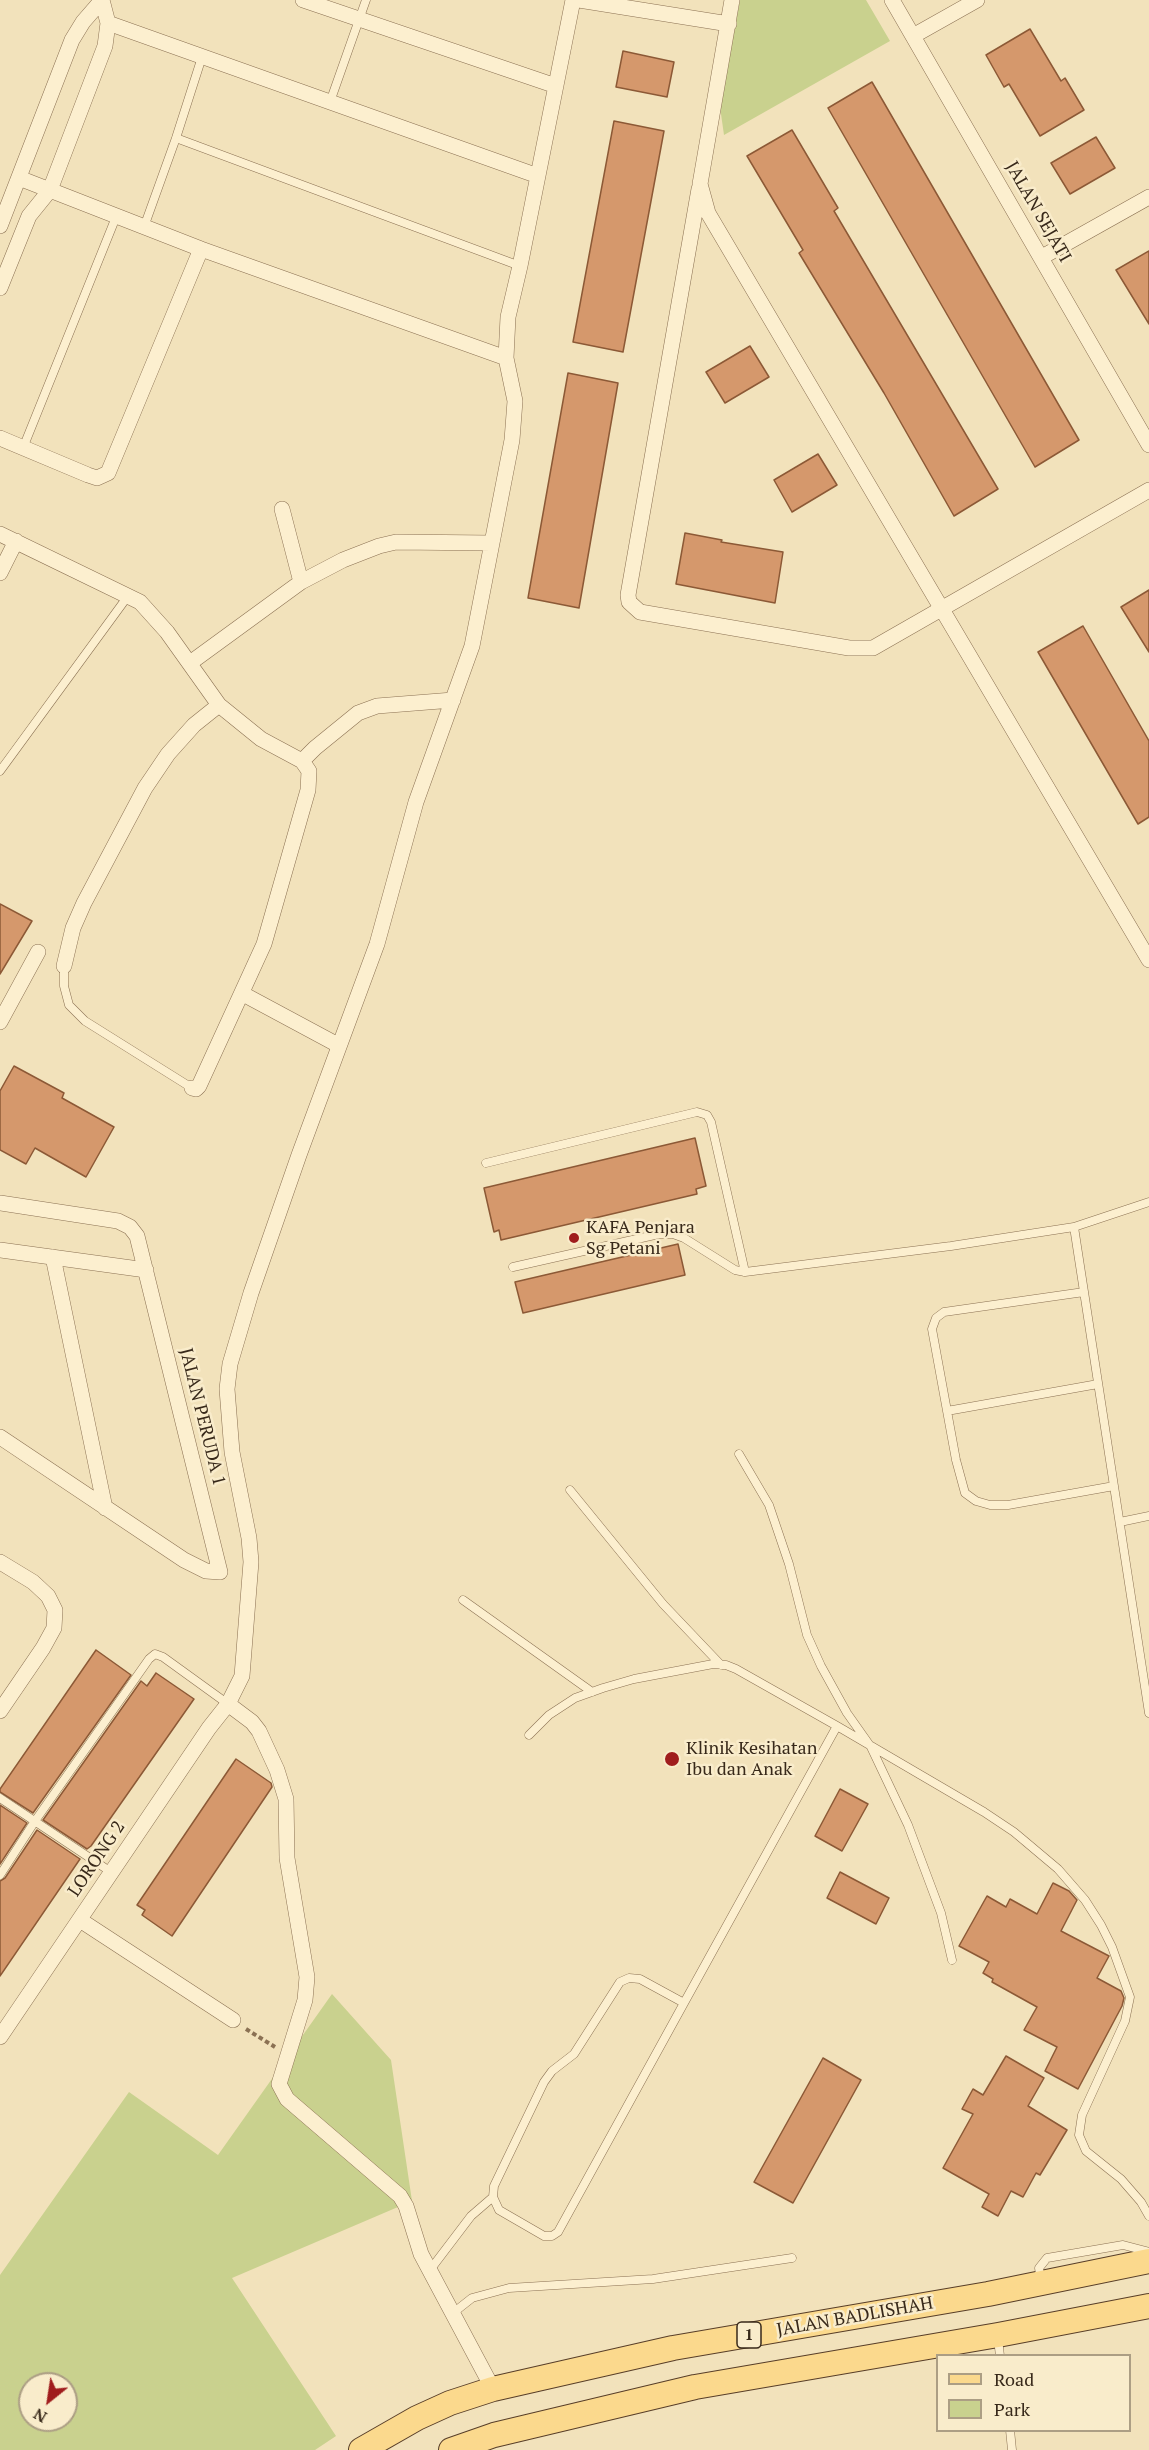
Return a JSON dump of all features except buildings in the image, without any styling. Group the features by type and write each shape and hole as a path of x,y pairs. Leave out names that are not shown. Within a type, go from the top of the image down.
{"main road":[{"name":"JALAN BADLISHAH","path":"361,2450 425,2414 493,2389 673,2348 1041,2283 1149,2261"},
{"name":"1","path":"452,2450 497,2443 695,2387 999,2345 1149,2306"}],"street":[{"path":"0,288 29,216 50,190 105,46 108,23 102,0"},
{"path":"0,226 72,40 83,22 102,0"},
{"path":"303,0 556,86"},
{"path":"493,2389 421,2254 406,2206 400,2196 287,2099 279,2084 305,2000 307,1977 289,1870 286,1799 277,1770 259,1731 252,1722 228,1704 242,1676 250,1549 232,1452 228,1376 234,1346 251,1293 338,1045 377,944 416,802 472,646 512,440 515,401 506,358 508,317 573,0"},
{"path":"579,0 729,24"},
{"path":"732,0 628,595 629,602 640,612 863,649 883,643 1149,490"},
{"name":"JALAN SEJATI","path":"892,0 1149,445"},
{"path":"913,36 977,0"},
{"path":"108,23 538,176"},
{"path":"19,178 201,249 506,358"},
{"path":"700,184 708,213 722,238 1149,960"},
{"path":"1042,258 1149,197"},
{"path":"0,438 88,476 97,478 108,473 201,249"},
{"path":"282,509 301,582"},
{"path":"0,534 128,596 148,610 190,663 219,705 261,739 303,761 309,771 308,790 264,944 199,1086 196,1089 192,1088"},
{"path":"0,573 16,541"},
{"path":"190,663 301,582 343,560 396,542 491,543"},
{"path":"303,761 315,748 358,713 377,706 453,700"},
{"path":"64,966 74,928 84,903 145,788 180,739 219,705"},
{"path":"0,1022 38,952"},
{"path":"243,994 338,1045"},
{"name":"JALAN PERUDA 1","path":"0,1203 117,1221 130,1227 137,1236 220,1572 206,1571 184,1560 105,1508"},
{"path":"0,1250 146,1270"},
{"path":"53,1257 105,1508"},
{"path":"0,1437 105,1508"},
{"path":"0,1562 33,1582 48,1596 55,1610 54,1628 0,1711"},
{"name":"LORONG 2","path":"0,2037 228,1704"},
{"path":"80,1920 233,2020"}],"lane":[{"path":"330,102 366,0"},
{"path":"144,227 202,57"},
{"path":"176,138 520,266"},
{"path":"23,448 116,217"},
{"path":"0,771 128,596"},
{"path":"64,966 64,986 69,1005 85,1021 192,1088"},
{"path":"486,1163 698,1112 707,1115 711,1122 745,1272"},
{"path":"513,1267 659,1234 673,1234 684,1238 735,1270 745,1272 951,1246 1074,1227 1149,1202"},
{"path":"1074,1227 1149,1713"},
{"path":"1084,1292 944,1312 936,1318 932,1329 965,1493 976,1502 1008,1505 1114,1486"},
{"path":"947,1411 1098,1384"},
{"path":"739,1454 769,1505 789,1564 807,1635 821,1666 847,1713 871,1747 908,1825 941,1913 952,1960"},
{"path":"570,1490 663,1604 720,1665"},
{"path":"1120,1522 1149,1516"},
{"path":"463,1600 592,1692"},
{"path":"0,1875 148,1659 155,1654 163,1657 228,1704"},
{"path":"529,1735 549,1715 575,1698 634,1679 713,1664 720,1665 736,1669 837,1726 984,1812 1022,1838 1058,1869 1085,1900 1101,1925 1130,1997 1129,2008 1082,2115 1079,2135 1086,2151 1121,2179 1141,2202 1149,2216"},
{"path":"684,2003 640,1979 629,1978 620,1983 574,2054 552,2071 544,2082 494,2186 493,2197 499,2210 544,2236 552,2236 558,2232 837,1726"},
{"path":"0,1798 111,1872"},
{"path":"430,2270 471,2216 493,2197"},
{"path":"1041,2283 1039,2268 1047,2258 1123,2246 1149,2253"},
{"path":"453,2313 472,2298 509,2288 653,2279 792,2258"},
{"path":"1010,2432 1012,2450"}],"path":[{"path":"233,2020 287,2055"}],"green space":[{"path":"740,0 866,0 890,41 724,135 720,107"},
{"path":"332,1994 391,2060 412,2201 232,2278 336,2436 315,2450 0,2450 0,2275 129,2092 218,2155"}],"place":[{"name":"KAFA Penjara Sg Petani","path":"574,1238"},
{"name":"Klinik Kesihatan Ibu dan Anak","path":"672,1759"}]}
